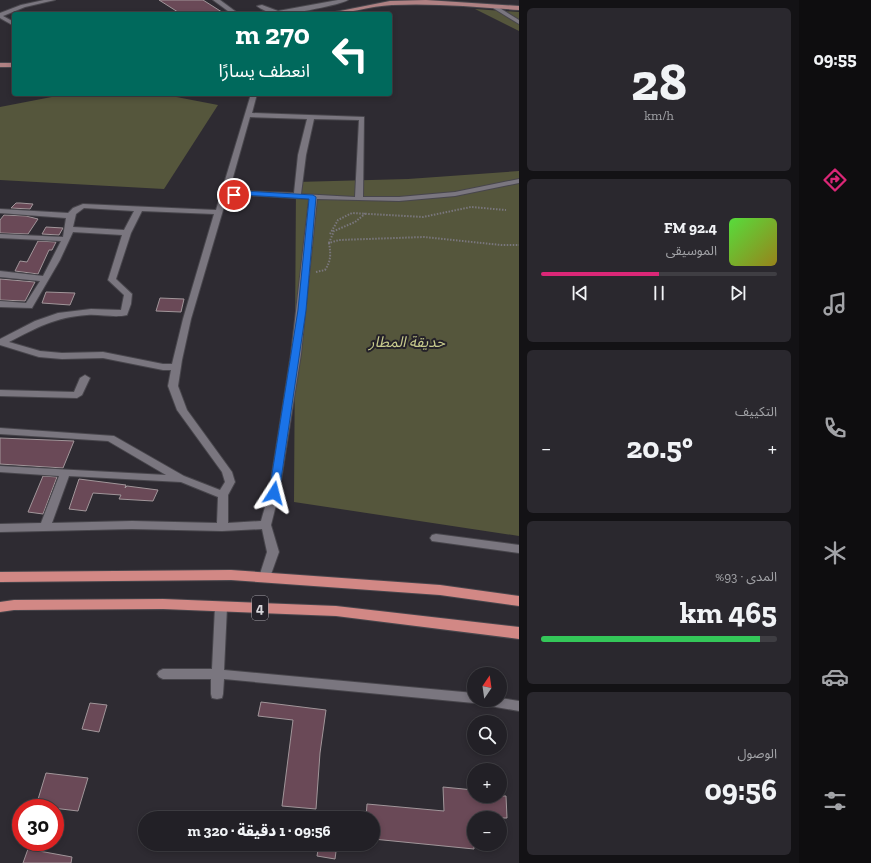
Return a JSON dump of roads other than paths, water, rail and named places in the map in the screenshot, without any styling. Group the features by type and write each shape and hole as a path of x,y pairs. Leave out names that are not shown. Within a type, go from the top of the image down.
{"highway":[{"name":"4","path":"0,577 231,575 440,590 519,601"},
{"name":"4","path":"0,607 14,605 163,604 336,611 519,633"}],"main road":[{"path":"338,12 392,1 519,8"},
{"path":"0,65 12,66"}],"street":[{"path":"0,16 23,6 52,0"},
{"path":"216,0 233,12"},
{"path":"286,12 305,10 345,0"},
{"path":"260,6 275,12"},
{"path":"494,7 519,22"},
{"path":"0,16 12,23"},
{"path":"222,527 223,495 230,482 227,472 182,410 173,386 187,319 253,96"},
{"path":"248,115 362,118 359,199"},
{"path":"297,196 302,155 311,116"},
{"path":"224,198 244,193 359,199 399,199 455,194 519,181"},
{"path":"265,578 273,552 266,525 274,493 292,377 313,197"},
{"path":"0,304 29,306 46,279 65,239 69,229 71,216 74,211 83,206 219,212"},
{"path":"1,342 39,322 67,314 104,312 124,313 128,294 112,280 127,233 139,209"},
{"path":"0,211 71,216"},
{"path":"69,229 127,233"},
{"path":"0,236 65,239"},
{"path":"0,274 46,279"},
{"path":"1,342 39,354 62,356 103,355 163,367 176,367"},
{"path":"0,393 77,395 85,378"},
{"path":"0,431 110,438 182,479 223,495"},
{"path":"0,469 182,479"},
{"path":"45,527 65,473"},
{"path":"0,528 132,525 222,527 266,525"},
{"path":"436,538 519,549"},
{"path":"217,694 221,607"},
{"path":"163,674 218,674 467,697"},
{"path":"507,704 519,706"}],"park label":[{"name":"حديقة المطار","path":"407,342"}]}
